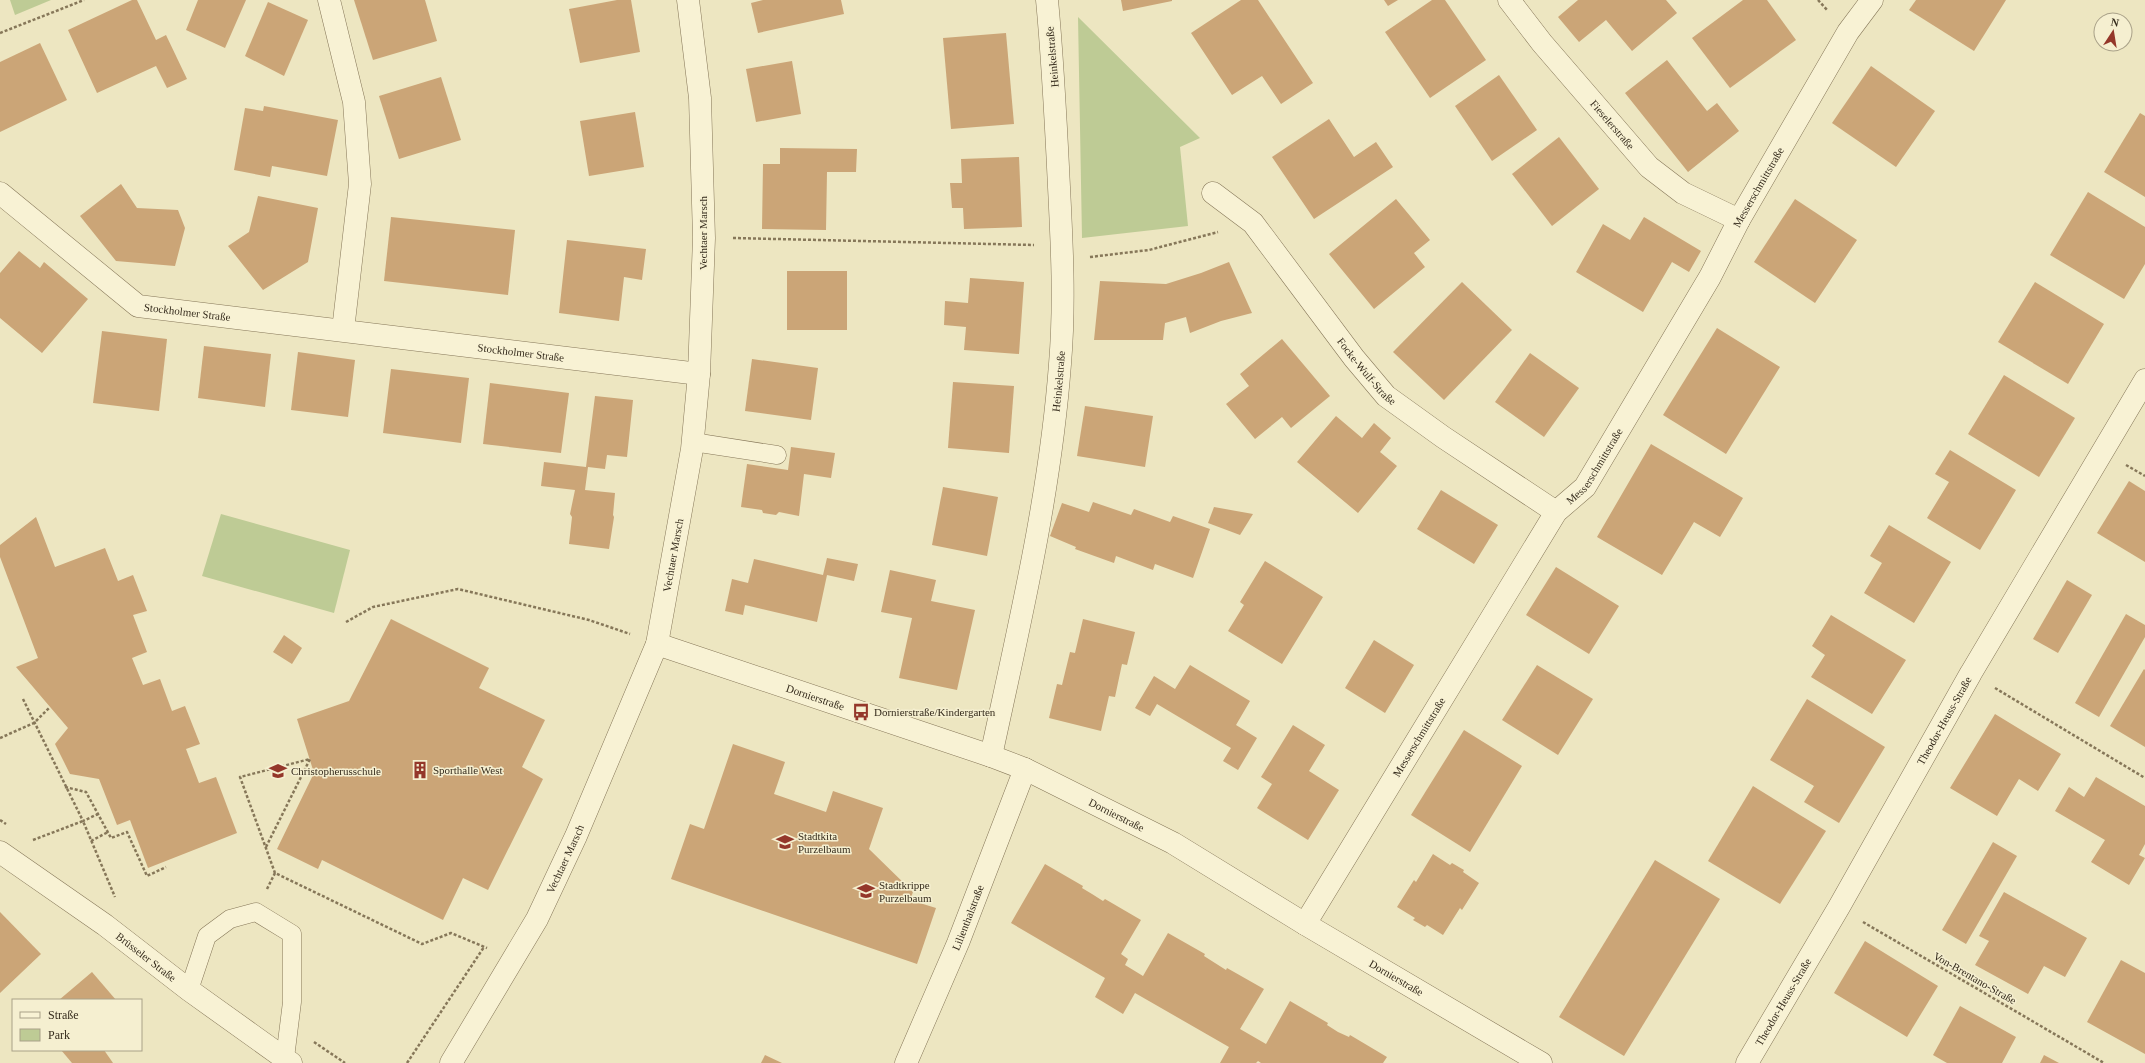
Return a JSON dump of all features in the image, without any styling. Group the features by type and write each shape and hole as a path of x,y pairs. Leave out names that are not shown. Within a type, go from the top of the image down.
{"street":[{"path":"329,0 354,102 360,184 342,330"},
{"name":"Vechtaer Marsch","path":"451,1063 537,919 576,836 656,644 693,442 699,374 704,238 700,98 688,0"},
{"name":"Heinkelstraße","path":"991,756 1022,616 1047,490 1060,363 1063,253 1054,76 1046,0"},
{"name":"Fieselerstraße","path":"1509,0 1542,43 1649,167 1683,193 1739,220"},
{"name":"Messerschmittstraße","path":"1305,924 1556,512 1585,486 1710,277 1739,220 1848,32 1872,0"},
{"name":"Stockholmer Straße","path":"0,193 138,306 699,374"},
{"name":"Focke-Wulf-Straße","path":"1213,194 1253,223 1354,358 1386,396 1443,437 1556,512"},
{"name":"Theodor-Heuss-Straße","path":"1747,1063 1839,907 1971,673 2145,380"},
{"name":"Dornierstraße","path":"656,644 991,756 1025,770 1173,843 1305,924 1541,1063"},
{"name":"Lilienthalstraße","path":"906,1063 958,942 1025,770"},
{"name":"Brüsseler Straße","path":"0,852 105,925 189,990 288,1061"}],"lane":[{"path":"693,442 777,455"},
{"path":"189,990 207,936 230,919 256,912 292,934 292,1002 288,1061"}],"path":[{"path":"0,33 84,0"},
{"path":"704,238 1063,253 1149,250 1253,223"},
{"path":"346,622 373,607 458,589 589,620 656,644"},
{"path":"1971,673 2145,778"},
{"path":"22,699 83,821 117,903"},
{"path":"0,738 34,723 50,707"},
{"path":"266,847 310,759 240,777 275,873 422,944 451,933 513,959"},
{"path":"65,787 86,792 111,838 127,832 146,876 166,867"},
{"path":"29,842 98,814"},
{"path":"91,841 108,832"},
{"name":"Von-Brentano-Straße","path":"1839,907 2104,1063"},
{"path":"407,1063 484,947"}],"green space":[{"path":"10,0 51,0 15,15"},
{"path":"1078,17 1200,138 1180,147 1188,226 1082,238"},
{"path":"221,514 350,550 334,613 202,576"}],"building":[{"path":"132,0 137,0 156,40 166,35 187,79 167,88 156,66 97,93 68,30"},
{"path":"198,0 246,0 225,48 186,30"},
{"path":"354,0 425,0 437,41 373,60"},
{"path":"617,0 631,0 640,52 580,63 569,9"},
{"path":"763,0 841,0 844,14 758,33 751,3"},
{"path":"1121,0 1172,0 1172,1 1123,11"},
{"path":"1241,0 1258,0 1313,83 1281,104 1262,76 1232,95 1191,33"},
{"path":"1384,0 1398,0 1388,6"},
{"path":"1432,0 1445,0 1486,60 1430,98 1385,32"},
{"path":"1578,0 1666,0 1677,13 1632,51 1606,20 1579,42 1558,17"},
{"path":"1743,0 1767,0 1796,40 1730,88 1692,38"},
{"path":"1916,0 2006,0 1974,51 1909,10"},
{"path":"268,2 308,20 284,76 245,56"},
{"path":"1006,33 1014,124 951,129 943,38"},
{"path":"40,43 67,100 0,132 0,62"},
{"path":"1667,60 1707,111 1717,103 1739,131 1688,172 1625,93"},
{"path":"792,61 801,114 756,122 746,69"},
{"path":"1871,66 1935,111 1896,167 1832,123"},
{"path":"1499,75 1537,130 1492,161 1455,106"},
{"path":"441,77 461,140 399,159 379,96"},
{"path":"264,106 338,120 327,176 272,166 270,177 234,170 245,108 263,111"},
{"path":"635,112 644,167 589,176 580,121"},
{"path":"2140,113 2145,116 2145,197 2104,172"},
{"path":"1329,119 1354,157 1376,142 1393,167 1314,219 1272,157"},
{"path":"1559,137 1599,189 1552,226 1512,174"},
{"path":"780,148 857,149 856,172 827,172 826,230 762,229 763,164 780,164"},
{"path":"1019,157 1022,227 964,229 963,208 952,208 950,183 962,183 961,159"},
{"path":"121,184 137,208 178,210 185,228 175,266 116,261 80,216"},
{"path":"2088,192 2145,227 2145,264 2124,299 2050,255"},
{"path":"258,196 318,208 308,262 263,290 228,246 249,232"},
{"path":"1396,199 1430,240 1414,253 1425,267 1374,309 1329,254"},
{"path":"1795,199 1857,240 1815,303 1754,262"},
{"path":"391,217 515,230 508,295 384,281"},
{"path":"1644,217 1701,251 1689,272 1672,262 1643,312 1576,272 1603,224 1630,240"},
{"path":"567,240 646,249 642,280 624,277 619,321 559,313"},
{"path":"19,251 40,268 44,262 88,299 42,353 0,318 0,273"},
{"path":"1229,262 1252,313 1221,321 1190,333 1186,317 1165,323 1163,340 1094,340 1100,281 1166,284"},
{"path":"787,271 847,271 847,330 787,330"},
{"path":"970,278 1024,282 1019,354 964,350 966,327 944,325 945,301 968,303"},
{"path":"1462,282 1512,330 1444,400 1393,352"},
{"path":"2035,282 2104,324 2068,384 1998,342"},
{"path":"1717,328 1780,367 1726,454 1663,415"},
{"path":"102,331 167,339 159,411 93,403"},
{"path":"1282,339 1330,396 1291,428 1282,417 1255,439 1226,404 1249,386 1240,374"},
{"path":"204,346 271,354 265,407 198,398"},
{"path":"298,352 355,360 348,417 291,410"},
{"path":"1530,353 1579,388 1544,437 1495,402"},
{"path":"752,359 818,368 811,420 745,411"},
{"path":"391,369 469,378 461,443 383,433"},
{"path":"2004,375 2075,418 2039,477 1968,434"},
{"path":"953,382 1014,386 1009,453 948,448"},
{"path":"490,383 569,393 561,453 483,444"},
{"path":"595,396 633,400 627,457 607,455 605,469 588,467 585,490 615,493 614,517 609,549 569,544 572,517 570,514 575,490 541,486 544,462 586,467"},
{"path":"1085,406 1153,416 1145,467 1077,456"},
{"path":"1336,416 1362,438 1374,423 1391,438 1380,452 1397,466 1358,513 1297,462"},
{"path":"1651,444 1743,498 1720,537 1694,522 1662,575 1597,537"},
{"path":"791,447 835,453 831,478 804,474 799,516 779,512 776,515 763,513 762,510 741,507 747,464 788,470"},
{"path":"1950,450 2016,490 1980,550 1927,518 1949,482 1935,474"},
{"path":"2129,481 2145,491 2145,562 2097,533"},
{"path":"943,487 998,497 987,556 932,545"},
{"path":"1441,490 1498,525 1474,564 1417,529"},
{"path":"1093,502 1131,515 1134,509 1170,522 1173,516 1210,529 1193,578 1155,564 1153,570 1116,556 1114,563 1075,549 1076,547 1050,536 1062,503 1089,512"},
{"path":"1214,507 1253,514 1240,535 1208,523"},
{"path":"36,517 55,567 105,548 118,581 133,575 147,611 133,615 147,652 132,658 143,685 160,679 172,711 185,706 200,744 186,749 199,783 216,777 237,833 148,868 130,820 117,825 99,779 70,774 55,744 68,728 16,667 38,658 0,557 0,545"},
{"path":"1889,525 1951,562 1914,623 1864,593 1882,563 1870,556"},
{"path":"827,558 858,564 854,581 827,575 817,622 745,605 743,615 725,611 732,579 748,583 754,559 823,575"},
{"path":"1265,561 1323,597 1282,664 1228,631 1244,605 1240,602"},
{"path":"1556,567 1619,606 1589,654 1526,615"},
{"path":"890,570 936,580 931,601 975,610 957,690 899,678 912,618 881,612"},
{"path":"2067,580 2092,595 2058,653 2033,639"},
{"path":"2126,614 2145,625 2145,637 2099,717 2075,703"},
{"path":"1831,615 1906,660 1872,714 1811,677 1825,655 1812,646"},
{"name":"Sporthalle West","path":"391,619 489,668 479,688 545,720 522,767 543,779 488,890 463,878 443,920 322,860 318,869 277,849 314,773 297,719 349,701"},
{"path":"1083,619 1135,632 1127,665 1122,664 1115,697 1109,696 1101,731 1049,718 1057,684 1062,685 1070,652 1075,653"},
{"path":"284,635 302,648 292,664 273,652"},
{"path":"1374,640 1414,665 1385,713 1345,688"},
{"path":"1190,665 1250,701 1236,725 1257,738 1238,770 1223,761 1231,748 1157,704 1150,716 1135,708 1154,676 1175,689"},
{"path":"1537,665 1593,699 1558,755 1502,720"},
{"path":"2144,669 2145,670 2145,747 2110,726"},
{"path":"1807,699 1885,747 1839,823 1804,802 1814,786 1770,760"},
{"path":"1995,714 2061,754 2038,791 2019,779 1997,816 1950,788"},
{"path":"1293,725 1325,745 1309,771 1339,790 1308,840 1257,808 1272,784 1261,777"},
{"path":"1464,730 1522,766 1470,852 1411,815"},
{"path":"733,744 785,762 774,794 826,812 833,791 883,808 869,849 913,892 910,900 936,908 917,964 671,879 690,824 704,829"},
{"path":"2096,777 2145,806 2145,844 2139,855 2145,858 2129,885 2091,862 2105,840 2055,811 2069,787 2084,797"},
{"path":"1753,786 1826,831 1780,904 1708,861"},
{"path":"1993,842 2017,856 1966,944 1942,930"},
{"path":"1433,854 1450,865 1452,863 1464,870 1463,872 1479,883 1462,910 1460,908 1443,935 1427,925 1425,927 1413,920 1415,918 1397,907 1414,880 1416,882"},
{"path":"1655,860 1720,899 1624,1056 1559,1017"},
{"path":"1045,864 1083,886 1082,888 1103,901 1105,899 1141,920 1121,954 1128,959 1125,965 1143,976 1168,933 1205,954 1204,956 1226,970 1227,968 1264,989 1240,1029 1266,1044 1290,1001 1328,1023 1327,1025 1338,1032 1349,1037 1350,1035 1387,1057 1383,1063 1261,1063 1258,1061 1256,1063 1220,1063 1229,1047 1135,993 1123,1014 1095,997 1105,978 1011,923"},
{"path":"2004,892 2087,938 2065,977 2044,966 2028,994 1975,965 1989,941 1979,936"},
{"path":"0,912 41,954 0,993"},
{"path":"1865,941 1938,986 1907,1037 1834,993"},
{"path":"2121,960 2145,973 2145,1054 2087,1022"},
{"path":"92,972 115,999 60,999"},
{"path":"1960,1006 2016,1037 2002,1063 1947,1063 1933,1055"},
{"path":"62,1051 105,1051 113,1063 72,1063"},
{"path":"765,1055 782,1063 761,1063"},
{"path":"2044,1055 2059,1063 2040,1063"}],"place":[{"name":"Dornierstraße/Kindergarten","path":"861,712"},
{"name":"Sporthalle West","path":"420,770"},
{"name":"Christopherusschule","path":"278,771"},
{"name":"Stadtkita Purzelbaum","path":"785,842"},
{"name":"Stadtkrippe Purzelbaum","path":"866,891"}]}
